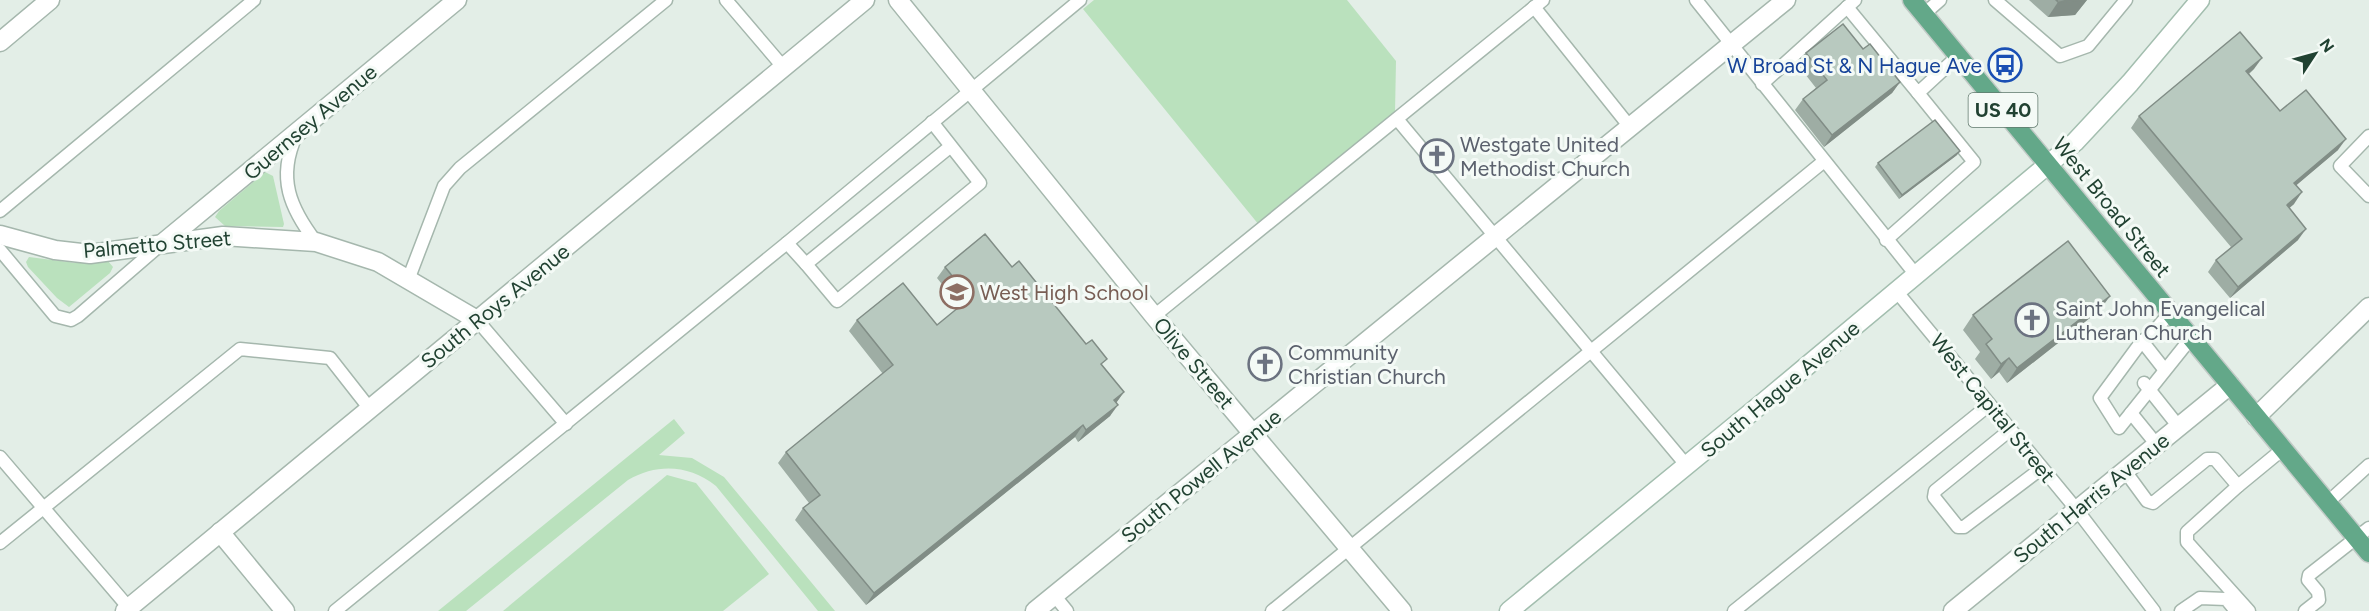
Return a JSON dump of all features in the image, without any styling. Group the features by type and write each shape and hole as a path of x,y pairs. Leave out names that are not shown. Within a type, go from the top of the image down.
{"main road":[{"name":"West Broad Street","path":"1918,7 2327,503 2365,540"}],"street":[{"path":"0,42 50,0"},
{"name":"Guernsey Avenue","path":"163,243 457,0"},
{"name":"South Roys Avenue","path":"127,609 865,0"},
{"name":"Olive Street","path":"898,0 1155,316 1402,611"},
{"name":"South Powell Avenue","path":"1035,611 1786,0"},
{"name":"South Hague Avenue","path":"1509,611 1897,292 2075,142 2130,83 2200,0"},
{"name":"Palmetto Street","path":"0,235 55,250 90,254 223,236 316,242 378,262 477,320"},
{"path":"2256,417 2369,306"},
{"name":"South Harris Avenue","path":"1953,611 2230,385"},
{"path":"220,532 285,611"}],"lane":[{"path":"0,211 254,0"},
{"path":"408,280 444,186 460,168 666,0"},
{"path":"726,0 784,68"},
{"path":"335,611 787,243 1080,0"},
{"path":"1698,0 1823,162 1916,276"},
{"path":"1918,7 1940,0"},
{"path":"1995,0 2060,56 2088,46 2126,0"},
{"path":"1155,316 1538,4 1630,127"},
{"path":"1762,84 1851,4 1918,93 1974,162 1886,240"},
{"path":"1918,93 1958,56"},
{"path":"1397,119 1687,466"},
{"path":"787,243 837,301 980,183 932,122"},
{"path":"296,135 287,155 288,189 293,208 316,242"},
{"path":"2369,136 2340,166 2369,196"},
{"path":"806,264 951,146"},
{"path":"1272,611 1823,162"},
{"path":"0,250 55,316 71,320 163,243"},
{"name":"West Capital Street","path":"1897,292 2077,510 2154,611"},
{"path":"2170,313 2150,336 2142,341 2116,381 2100,398 2119,428 2146,386 2191,338"},
{"path":"477,320 566,424"},
{"path":"2142,341 2164,369"},
{"path":"0,543 240,349 330,358 370,409"},
{"path":"2146,386 2179,427"},
{"path":"1734,611 1989,405"},
{"path":"2133,407 2157,445"},
{"path":"2010,430 1935,491 1934,497 1958,527 1964,527 2042,468"},
{"path":"2249,611 2187,542 2187,532 2283,449"},
{"path":"0,457 127,609"},
{"path":"2125,471 2147,501 2152,503 2207,459 2215,459 2238,486"},
{"path":"2327,503 2369,465"},
{"path":"2305,611 2319,600 2318,592 2308,579 2309,575 2365,540"},
{"path":"1054,595 1067,611"},
{"path":"2181,611 2200,598 2226,598 2236,611"}],"green space":[{"path":"1094,0 1347,0 1396,61 1395,113 1259,225 1083,9"},
{"path":"265,172 273,176 283,227 225,226 215,217 219,211"},
{"path":"29,257 76,263 108,261 113,267 110,273 69,307 57,298 28,267 26,262"},
{"path":"674,419 685,433 659,455 692,458 724,477 835,611 818,611 716,486 684,470 662,469 628,480 466,611 438,611"},
{"path":"667,475 696,483 769,574 723,611 503,611"}],"building":[{"path":"2056,0 2085,0 2058,2"},
{"path":"1843,24 1863,49 1870,44 1900,82 1832,135 1803,99 1827,80 1806,53"},
{"path":"2240,32 2262,58 2246,71 2280,111 2306,90 2346,139 2294,183 2302,192 2287,205 2306,229 2238,287 2216,260 2242,239 2139,116"},
{"path":"1935,120 1960,151 1902,195 1878,163"},
{"path":"985,234 1012,267 1019,261 1086,344 1092,340 1107,359 1101,364 1124,392 1114,400 1118,405 1086,430 1083,425 874,593 803,508 820,495 786,452 893,365 857,320 903,283 937,325 970,298 945,267"},
{"name":"Saint John Evangelical Lutheran Church","path":"2068,241 2110,296 2017,368 2009,358 2001,364 1986,344 1992,339 1973,315"}],"place":[{"name":"W Broad St & N Hague Ave","path":"2005,65"},
{"name":"Westgate United Methodist Church","path":"1437,156"},
{"name":"West High School","path":"957,292"},
{"name":"Saint John Evangelical Lutheran Church","path":"2032,320"},
{"name":"Community Christian Church","path":"1265,364"}]}
